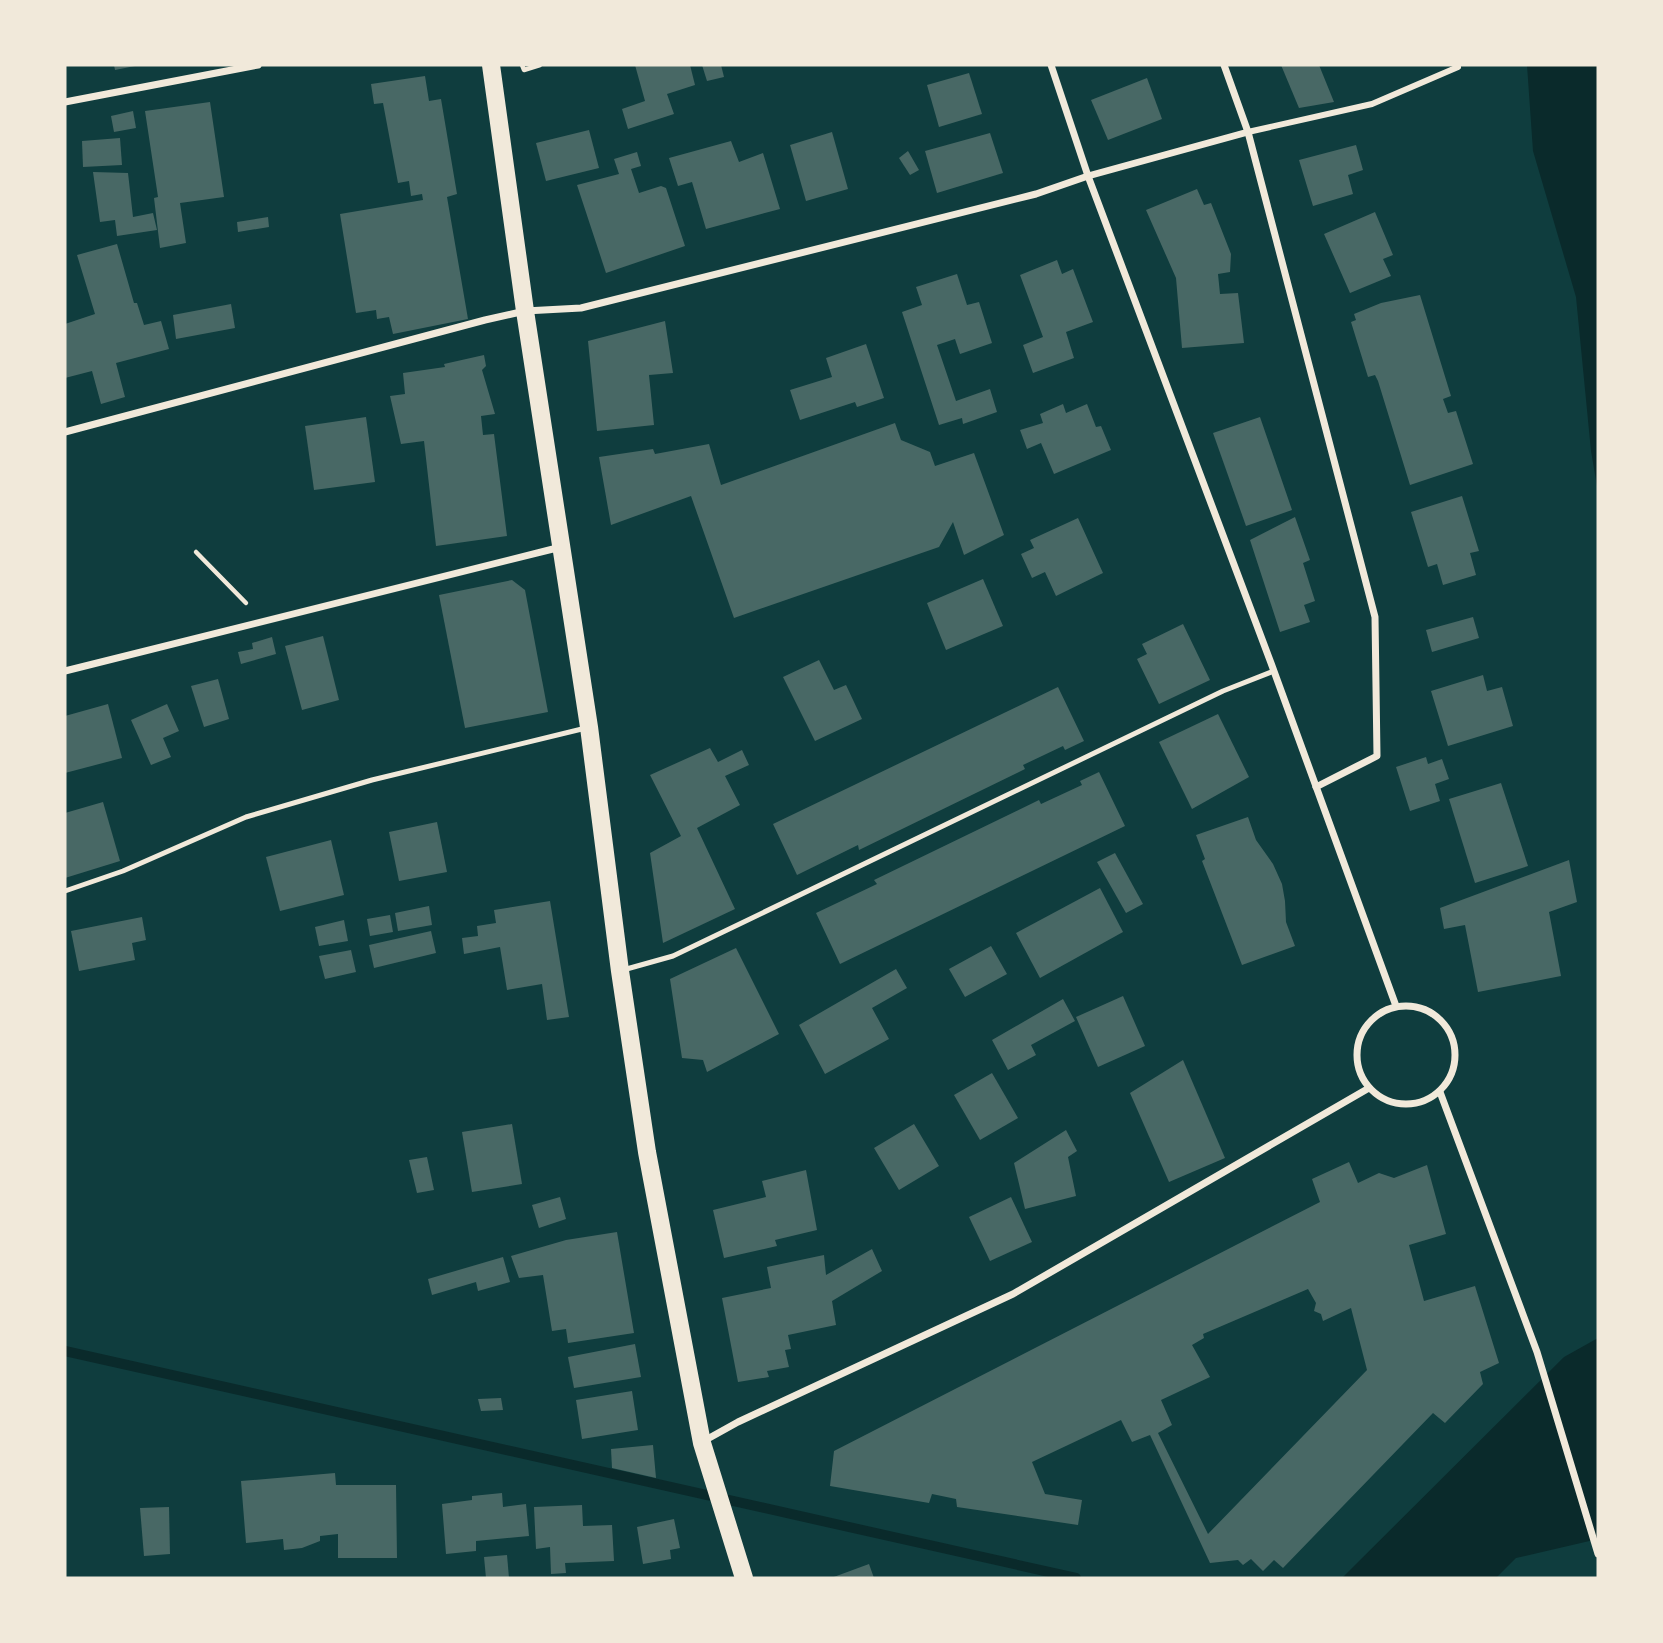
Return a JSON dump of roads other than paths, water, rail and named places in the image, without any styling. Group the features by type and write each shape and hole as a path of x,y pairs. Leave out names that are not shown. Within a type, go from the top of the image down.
{"main road":[{"path":"491,65 525,311 589,727 620,971 647,1152 702,1443 735,1551 740,1578"}],"street":[{"path":"65,102 258,65"},
{"path":"1051,65 1088,176 1274,671 1396,1006"},
{"path":"1224,65 1248,132 1375,617 1377,756 1316,787"},
{"path":"65,432 525,311 582,308 1036,194 1088,176 1248,132 1372,104 1458,67"},
{"path":"65,671 562,547"},
{"path":"1396,1006 1422,1007 1444,1021 1455,1045 1454,1070 1440,1092 1416,1104 1390,1102 1369,1088 1357,1066 1359,1040 1372,1018 1396,1006"},
{"path":"702,1443 738,1422 1013,1294 1369,1088"},
{"path":"1440,1092 1537,1352 1598,1554"}],"lane":[{"path":"620,971 673,956 1223,691 1274,671"},
{"path":"65,891 123,871 246,817 372,780 589,727"}],"water":[{"path":"1527,65 1598,65 1598,492 1591,451 1576,297 1533,151"},
{"path":"1598,1338 1598,1539 1516,1558 1496,1578 1342,1578 1564,1357"}],"waterway":[{"path":"65,1351 1076,1578"}]}
